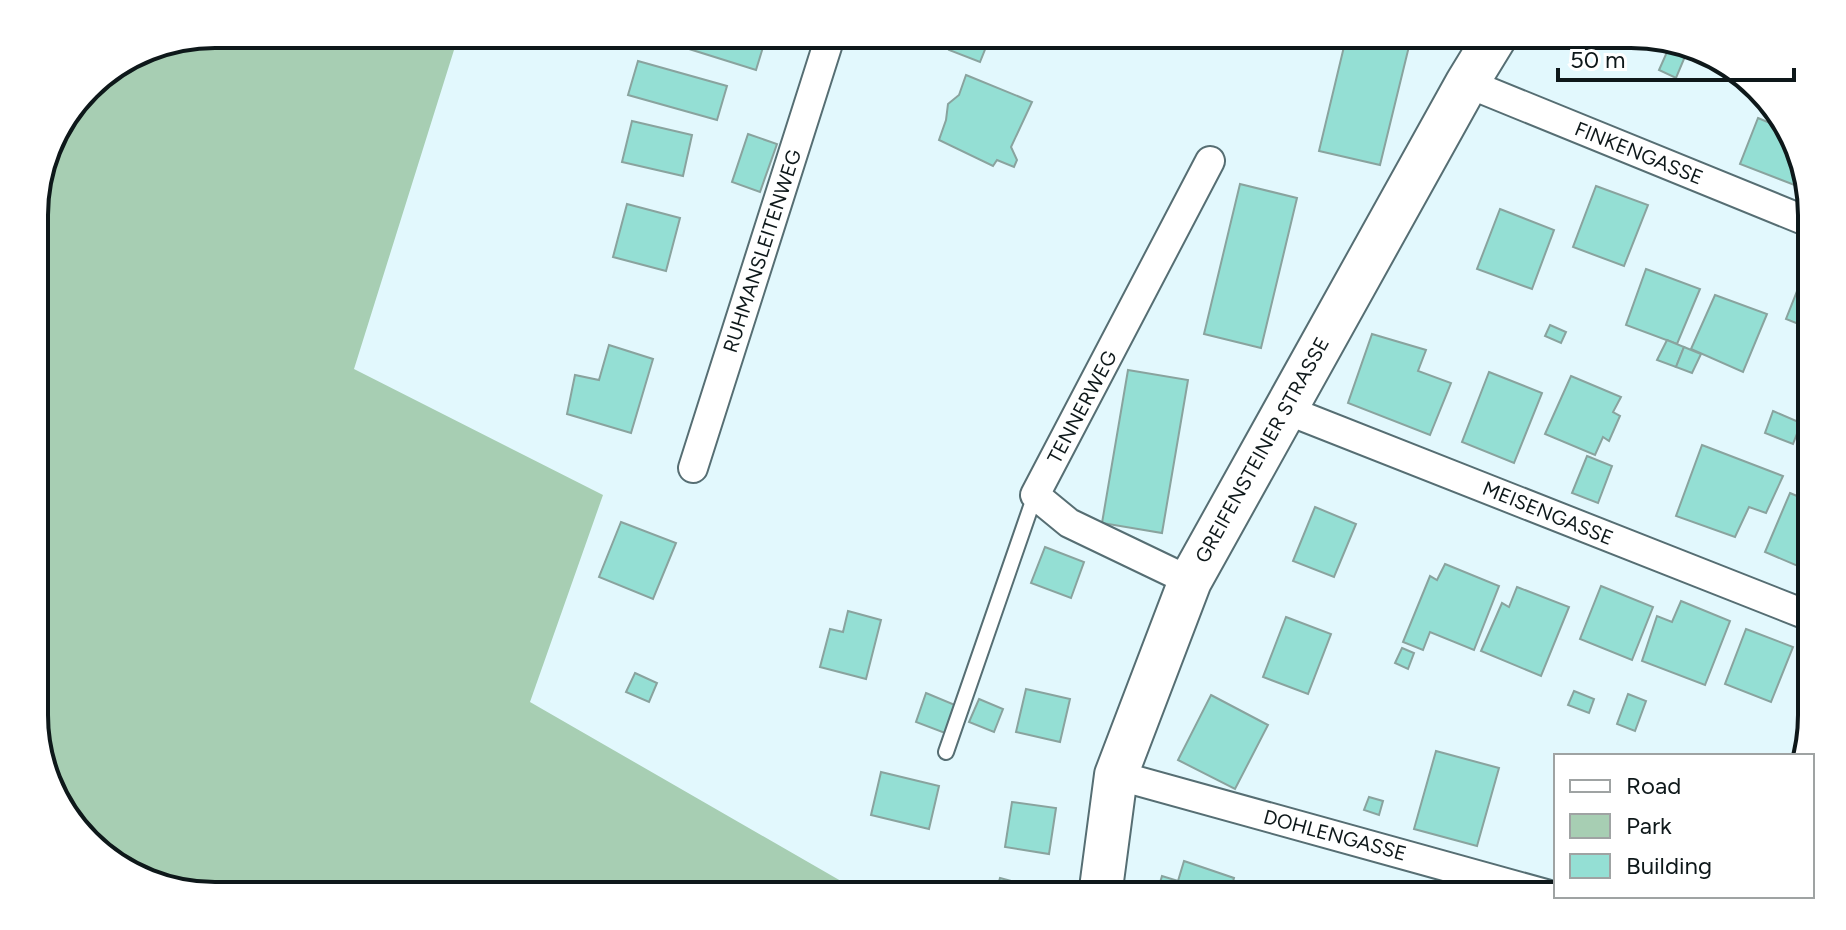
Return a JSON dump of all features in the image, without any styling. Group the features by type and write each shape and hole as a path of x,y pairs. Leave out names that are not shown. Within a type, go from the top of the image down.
{"main road":[{"name":"GREIFENSTEINER STRASSE","path":"1102,882 1116,775 1190,581 1488,48"}],"street":[{"name":"RUHMANSLEITENWEG","path":"693,468 827,48"},
{"name":"FINKENGASSE","path":"1467,83 1798,218"},
{"name":"TENNERWEG","path":"1035,495 1210,161"},
{"name":"MEISENGASSE","path":"1284,409 1798,611"},
{"path":"1035,495 1069,523 1190,581"},
{"name":"DOHLENGASSE","path":"1116,775 1502,882"}],"lane":[{"path":"946,752 1035,495"}],"green space":[{"path":"455,48 354,369 603,495 530,702 843,882 193,881 151,869 122,854 89,825 76,808 57,769 49,737 48,204 57,161 70,131 105,89 131,70 161,57 193,49"}],"building":[{"path":"686,48 763,48 756,70"},
{"path":"950,48 986,48 980,62"},
{"path":"1344,48 1409,48 1380,165 1319,151"},
{"path":"1667,52 1685,58 1676,78 1659,70"},
{"path":"638,61 727,86 717,120 628,95"},
{"path":"966,75 1032,102 1011,147 1017,160 1014,167 997,160 993,166 939,140 948,104 959,95"},
{"path":"1758,118 1771,123 1781,141 1795,185 1740,164"},
{"path":"632,121 692,135 683,176 622,162"},
{"path":"748,134 777,144 760,192 732,182"},
{"path":"1240,184 1297,198 1261,348 1204,334"},
{"path":"1596,186 1648,205 1624,266 1573,247"},
{"path":"627,204 680,218 666,271 613,257"},
{"path":"1500,209 1554,230 1532,289 1477,269"},
{"path":"1646,269 1700,289 1677,344 1626,325"},
{"path":"1798,289 1798,324 1786,319"},
{"path":"1715,295 1767,314 1743,372 1691,349"},
{"path":"1550,325 1566,332 1561,343 1545,336"},
{"path":"1372,334 1426,350 1418,371 1451,383 1430,435 1348,403"},
{"path":"1667,340 1684,347 1676,367 1657,360"},
{"path":"609,345 653,359 631,433 567,414 575,375 599,380"},
{"path":"1684,347 1701,354 1692,373 1676,367"},
{"path":"1128,370 1188,380 1162,533 1102,523"},
{"path":"1489,372 1542,393 1514,463 1462,442"},
{"path":"1571,376 1621,397 1613,412 1620,416 1609,441 1603,437 1595,455 1545,434"},
{"path":"1773,411 1798,422 1793,444 1765,433"},
{"path":"1702,445 1783,476 1766,513 1749,507 1735,537 1676,516"},
{"path":"1587,456 1612,466 1598,503 1572,493"},
{"path":"1790,493 1798,496 1798,566 1765,552"},
{"path":"1315,507 1356,524 1334,577 1293,561"},
{"path":"621,522 676,543 653,599 599,577"},
{"path":"1045,547 1084,562 1071,598 1031,583"},
{"path":"1445,564 1499,586 1474,650 1430,632 1423,650 1403,642 1430,576 1437,580"},
{"path":"1601,586 1653,607 1632,660 1580,639"},
{"path":"1517,587 1569,607 1541,676 1481,651 1502,603 1509,607"},
{"path":"1681,601 1730,621 1705,685 1642,661 1657,616 1672,622"},
{"path":"848,611 881,620 866,679 820,667 830,629 843,632"},
{"path":"1286,617 1331,634 1308,694 1263,677"},
{"path":"1746,629 1793,647 1771,702 1725,684"},
{"path":"1402,648 1414,653 1408,669 1395,663"},
{"path":"635,673 657,683 649,702 626,692"},
{"path":"1026,689 1070,699 1060,742 1016,732"},
{"path":"1574,691 1594,699 1589,713 1568,705"},
{"path":"926,693 955,705 945,733 916,722"},
{"path":"1628,694 1646,701 1635,731 1617,724"},
{"path":"1211,695 1268,725 1235,789 1178,760"},
{"path":"979,699 1003,709 994,732 969,722"},
{"path":"1436,751 1499,768 1477,846 1414,829"},
{"path":"881,772 939,786 929,829 871,815"},
{"path":"1369,797 1383,801 1379,815 1364,810"},
{"path":"1012,802 1056,808 1049,854 1005,847"},
{"path":"1184,861 1234,878 1233,882 1160,882 1162,876 1178,881"}]}
